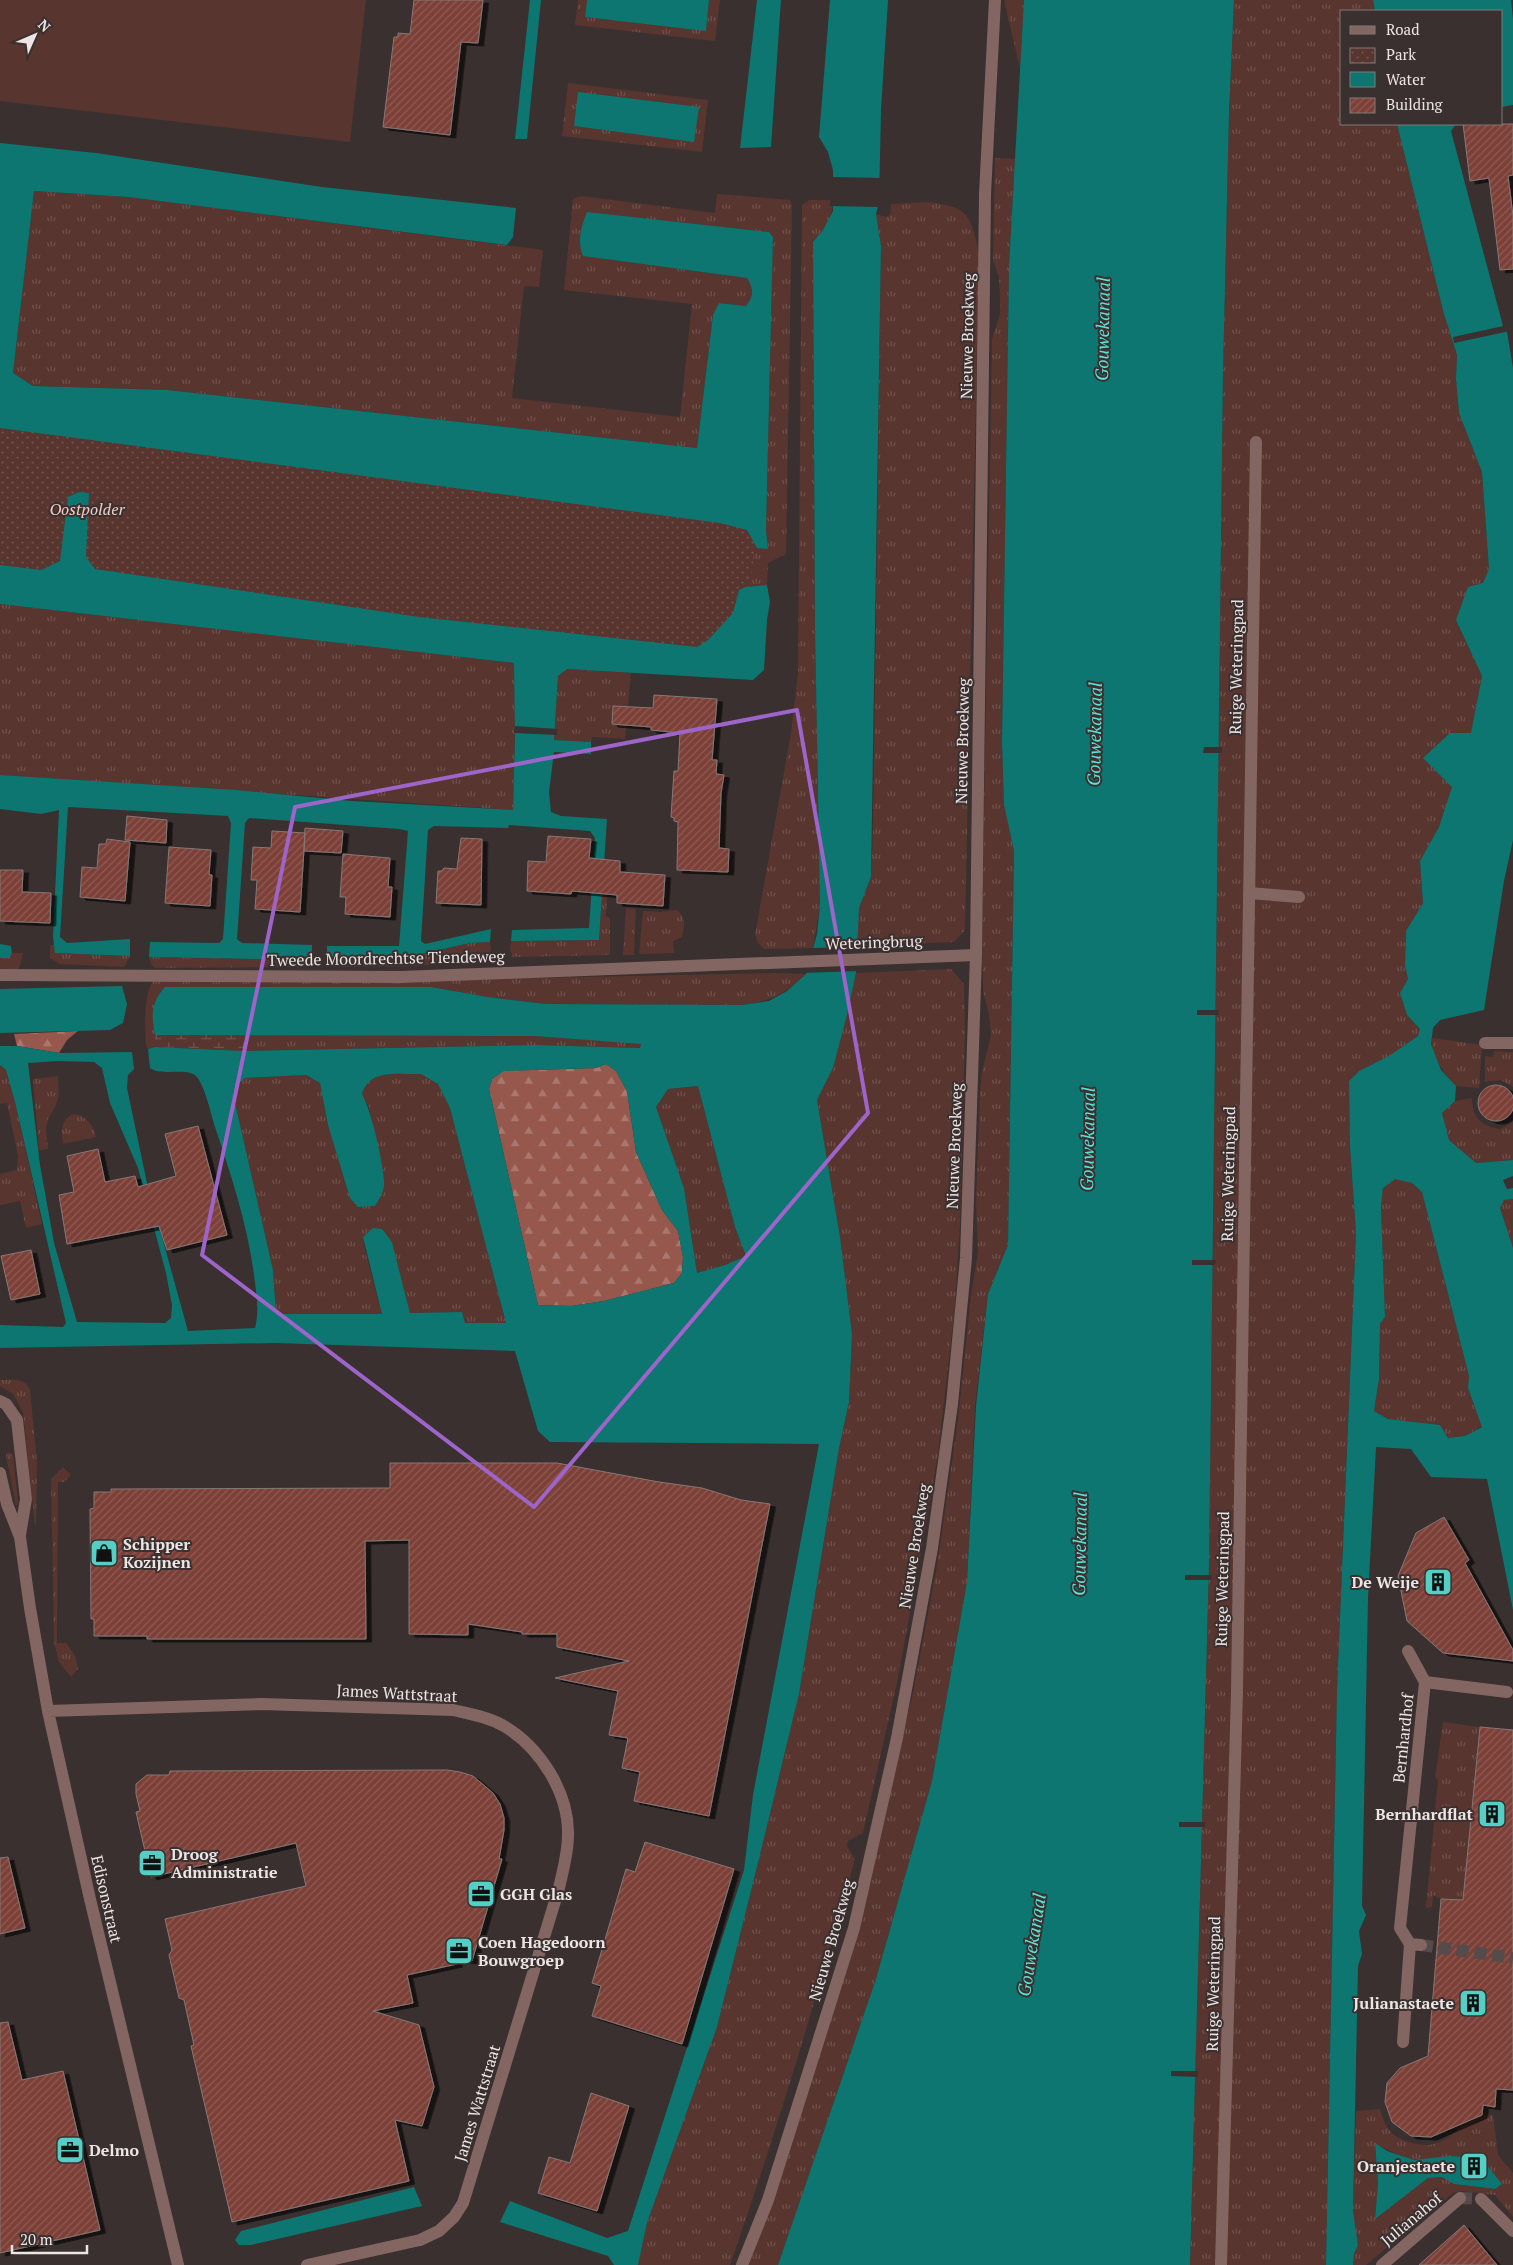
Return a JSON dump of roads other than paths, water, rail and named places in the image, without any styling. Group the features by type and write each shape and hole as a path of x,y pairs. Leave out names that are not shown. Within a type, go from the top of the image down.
{"street":[{"name":"Nieuwe Broekweg","path":"742,2265 768,2200 854,1928 897,1738 932,1548 952,1404 966,1258 976,955 985,194 995,0"},
{"name":"Ruige Weteringpad","path":"1221,2265 1237,1691 1256,442"},
{"path":"1249,893 1299,897"},
{"name":"Weteringbrug","path":"772,962 976,955"},
{"name":"Tweede Moordrechtse Tiendeweg","path":"0,975 400,977 772,962"},
{"path":"1485,1043 1513,1043"},
{"name":"Edisonstraat","path":"0,1401 6,1404 17,1420 26,1499 20,1536"},
{"name":"Edisonstraat","path":"0,1473 7,1504 20,1536 30,1608 48,1711 90,1899 178,2265"},
{"name":"Bernhardhof","path":"1402,2042 1416,1944 1400,1928 1425,1682 1408,1650"},
{"name":"Bernhardhof","path":"1425,1682 1507,1692"},
{"name":"James Wattstraat","path":"48,1711 261,1704 453,1710 481,1716 504,1726 524,1741 543,1762 556,1784 565,1808 568,1833 566,1858 559,1888 463,2203 454,2218 439,2231 420,2240 307,2265"},
{"name":"Julianahof","path":"1382,2265 1460,2198"},
{"path":"1480,2199 1513,2231"}],"water":[{"path":"530,0 541,0 527,139 515,139"},
{"path":"587,0 709,0 706,31 585,17"},
{"path":"757,0 781,0 771,147 740,148"},
{"path":"830,0 888,0 881,110 879,202 876,214 881,246 871,877 859,908 856,973 847,1015 833,1068 817,1100 840,1237 852,1334 849,1402 839,1448 799,1694 717,2027 647,2223 638,2265 614,2265 608,2256 500,2222 510,2201 607,2238 628,2231 744,1870 753,1795 819,1444 550,1442 538,1431 515,1351 276,1343 0,1348 0,1325 63,1327 66,1323 15,1102 6,1070 0,1065 0,1046 17,1046 59,1053 132,1052 134,1069 128,1075 127,1088 147,1183 188,1331 255,1328 257,1300 249,1243 234,1185 205,1094 200,1081 193,1074 188,1072 161,1072 150,1068 148,1049 155,1047 245,1051 535,1045 640,1048 641,1044 535,1036 155,1035 153,1009 157,998 165,987 431,987 488,997 546,1004 742,1005 769,1001 787,991 806,974 817,934 820,905 815,628 813,242 823,230 833,211 833,170 828,152 819,137","holes":["58,1061 94,1062 102,1068 110,1103 138,1168 166,1273 172,1305 171,1318 165,1323 77,1322 54,1243 40,1165 28,1063","606,1064 616,1071 627,1091 636,1152 662,1210 678,1231 683,1257 682,1273 674,1283 604,1301 571,1306 538,1305 489,1089 492,1079 504,1071 596,1068","395,1074 421,1074 438,1084 450,1108 506,1323 465,1323 462,1312 410,1313 392,1242 382,1229 373,1228 363,1237 382,1314 276,1314 273,1270 233,1094 237,1085 245,1078 306,1075 320,1083 328,1125 350,1198 358,1207 375,1206 383,1191 384,1180 376,1136 362,1094 372,1080","698,1086 735,1227 746,1256 725,1265 697,1273 684,1188 656,1107 668,1089"]},
{"name":"Gouwekanaal","path":"1024,0 1234,0 1229,113 1223,372 1209,1566 1190,2265 778,2265 876,1979 932,1781 967,1582 976,1406 988,1294 1008,1245 1014,851 1004,805 1002,742 1009,265"},
{"path":"1373,0 1511,0 1513,19 1513,105 1503,107 1503,10 1375,10"},
{"path":"578,92 699,107 694,142 574,126"},
{"path":"1397,125 1455,125 1451,131 1503,326 1506,326 1513,368 1513,840 1504,881 1484,1010 1440,1020 1433,1028 1431,1044 1441,1070 1456,1086 1455,1101 1442,1113 1449,1140 1476,1163 1513,1160 1513,1176 1503,1180 1507,1189 1513,1188 1513,1199 1504,1200 1500,1208 1513,1248 1513,1610 1487,1479 1431,1477 1411,1449 1376,1447 1368,1598 1362,1906 1366,1915 1359,1931 1362,1954 1358,1966 1353,2211 1358,2245 1354,2254 1353,2265 1326,2265 1337,1690 1356,1233 1350,1147 1349,1081 1359,1071 1389,1056 1418,1036 1420,1029 1407,1015 1400,993 1408,979 1405,966 1406,931 1423,903 1420,861 1439,827 1452,787 1423,758 1450,733 1471,733 1482,676 1456,620 1468,587 1483,583 1489,569 1482,472 1459,413 1456,379 1457,355 1444,314","holes":["1395,1179 1412,1183 1422,1192 1469,1376 1468,1388 1482,1427 1465,1436 1448,1438 1440,1425 1388,1419 1374,1411 1379,1379 1380,1324 1385,1317 1381,1207 1383,1188"]},
{"path":"0,143 96,153 322,187 516,208 513,237 507,245 128,197 34,191 13,373 33,386 167,390 697,448 713,315 719,303 746,306 751,299 752,292 747,278 583,256 580,234 583,223 587,212 769,232 773,237 766,530 768,549 757,548 747,530 720,523 0,428"},
{"path":"79,492 89,493 86,557 95,569 419,617 697,647 708,640 733,613 739,590 745,587 767,585 770,602 764,670 753,680 567,669 558,676 554,740 591,742 591,754 554,752 549,792 551,812 561,816 607,819 599,940 511,941 512,930 589,928 595,838 590,831 509,825 508,828 434,826 428,830 421,941 425,944 491,929 490,942 470,943 403,958 330,961 327,958 327,946 399,946 408,831 249,818 245,823 237,939 242,943 312,945 312,957 307,960 149,957 150,942 219,943 223,939 231,823 228,816 68,807 60,937 67,943 130,939 130,956 55,953 53,936 59,810 41,814 0,809 0,775 236,790 352,801 513,810 514,663 0,604 0,565 41,570 60,561 68,497"},
{"path":"0,944 11,946 12,953 9,958 0,958"},
{"path":"122,986 127,1004 123,1023 110,1030 0,1033 0,989"},
{"path":"1375,2143 1387,2151 1414,2160 1450,2156 1481,2158 1502,2184 1495,2189 1454,2184 1442,2177 1428,2178 1375,2219 1378,2184"},
{"path":"414,2187 422,2206 251,2245 239,2245 235,2240 241,2231"}],"tunnel":[{"path":"1421,1945 1513,1958"},
{"path":"1460,2198 1481,2199"}],"place":[{"name":"Schipper Kozijnen","path":"104,1553"},
{"name":"De Weije","path":"1438,1582"},
{"name":"Bernhardflat","path":"1492,1814"},
{"name":"Droog Administratie","path":"152,1863"},
{"name":"GGH Glas","path":"481,1894"},
{"name":"Coen Hagedoorn Bouwgroep","path":"459,1951"},
{"name":"Julianastaete","path":"1473,2003"},
{"name":"Delmo","path":"70,2150"},
{"name":"Oranjestaete","path":"1474,2166"}],"park label":[{"name":"Oostpolder","path":"87,509"}]}
